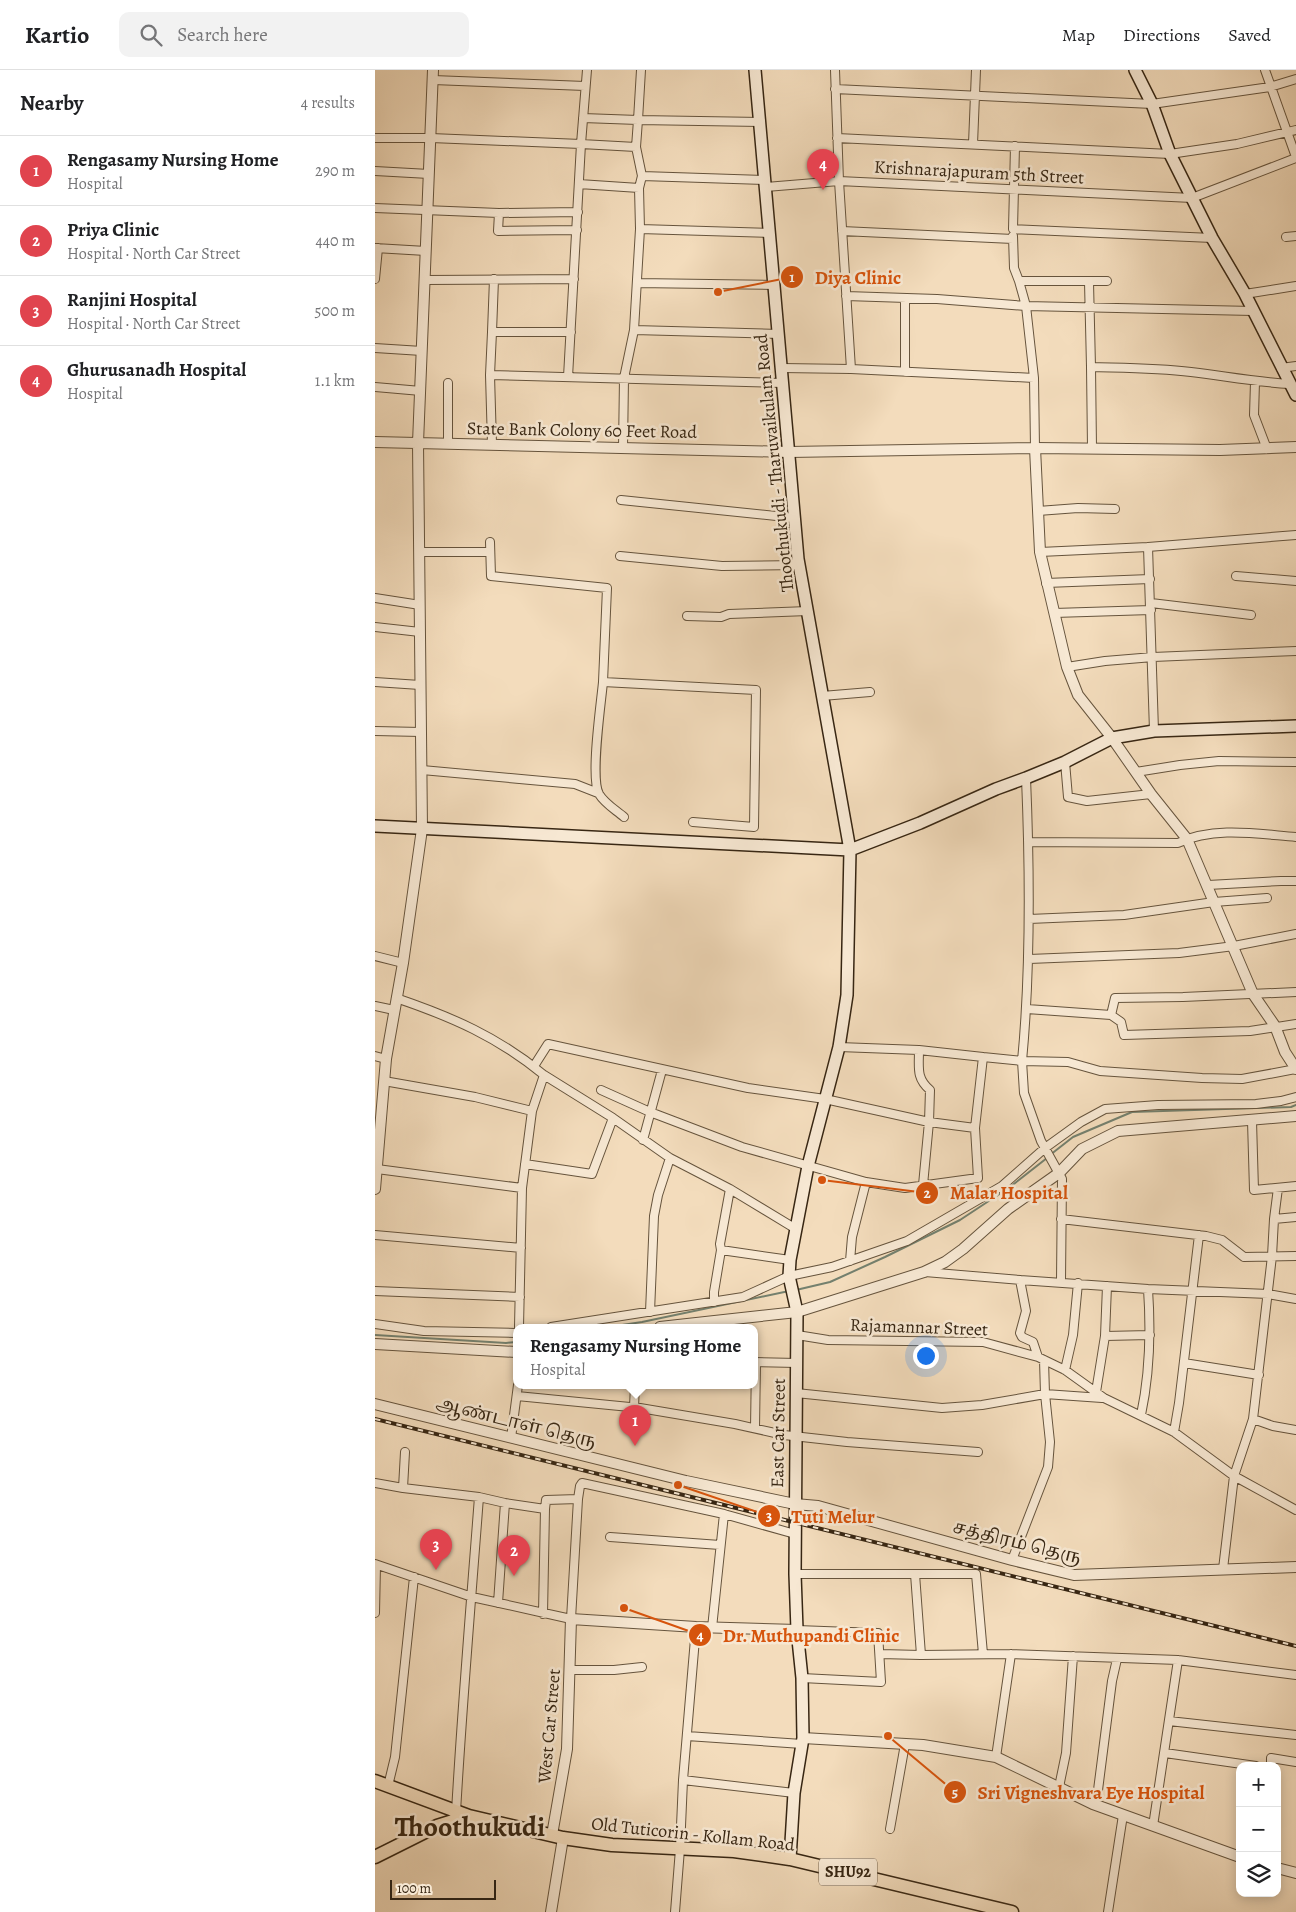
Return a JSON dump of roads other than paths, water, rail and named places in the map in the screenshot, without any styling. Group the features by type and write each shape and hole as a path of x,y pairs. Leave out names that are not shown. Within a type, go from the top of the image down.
{"main road":[{"name":"Thoothukudi - Tharuvaikulam Road","path":"755,70 800,565 849,850 847,995 839,1047 825,1099"},
{"path":"1135,70 1152,104 1170,154 1212,238 1245,294 1296,395"},
{"path":"375,826 849,850 920,823 996,789 1065,762 1112,738 1153,732 1296,726"},
{"name":"East Car Street","path":"790,1859 794,1793 803,1741 803,1678 797,1630 795,1574 797,1335 796,1309 790,1278 790,1260 808,1166 825,1099"},
{"name":"Old Tuticorin - Kollam Road","path":"375,1780 456,1812 557,1837 612,1845 734,1851 790,1859 1012,1912"},
{"path":"375,1857 437,1826 469,1816"}],"street":[{"path":"568,377 587,70"},
{"path":"623,448 624,378 634,330 640,229 639,188 642,176 636,147 641,70"},
{"path":"835,70 839,181 851,369"},
{"path":"973,144 976,70"},
{"path":"1192,198 1296,158 1265,70"},
{"path":"375,1190 379,1098 384,1081 386,1059 403,963 422,829 419,443 433,75 585,86"},
{"path":"835,89 1152,104 1270,87 1296,79"},
{"path":"583,118 761,122"},
{"path":"837,138 1170,154 1237,144 1296,130"},
{"path":"375,138 431,138 636,147"},
{"path":"839,1047 919,1050 1022,1061 1067,1062 1100,1071 1210,1079 1242,1079 1296,1069 1285,1052 1275,1026 1253,994 1187,838 1151,794 1112,738 1077,695 1067,667 1040,552 1033,378 1026,306 1014,268 1015,146"},
{"path":"375,171 429,174"},
{"name":"Krishnarajapuram 5th Street","path":"642,176 765,184 839,181 1192,198"},
{"path":"579,184 639,188"},
{"path":"375,208 499,213 578,212"},
{"path":"499,213 498,231 577,230"},
{"path":"640,229 770,234"},
{"path":"1013,229 1212,238"},
{"path":"842,231 1013,239"},
{"path":"1286,237 1296,236"},
{"path":"375,279 376,248 426,251"},
{"path":"425,280 574,278"},
{"path":"492,444 490,375 494,280"},
{"path":"1019,281 1107,281"},
{"path":"1089,282 1092,448"},
{"path":"637,283 774,285"},
{"path":"1245,294 1296,286"},
{"path":"846,296 1026,306 1253,311"},
{"path":"905,298 905,372"},
{"path":"634,330 779,334"},
{"path":"492,332 571,332"},
{"path":"375,348 422,351"},
{"path":"1281,368 1296,366"},
{"path":"1091,367 1160,369 1255,382 1289,384"},
{"path":"781,368 851,369 1033,378"},
{"path":"490,375 783,383"},
{"path":"1255,382 1254,415 1267,449"},
{"path":"448,383 448,443"},
{"path":"375,387 421,391"},
{"name":"State Bank Colony 60 Feet Road","path":"375,442 789,452 1035,448 1267,449 1296,447"},
{"path":"621,500 795,518"},
{"path":"1038,511 1078,508 1115,509"},
{"path":"1040,552 1296,535"},
{"path":"490,542 491,576 607,588 603,682 595,776 598,793"},
{"path":"1149,546 1153,657 1153,732"},
{"path":"419,552 491,552"},
{"path":"620,556 722,566 800,565"},
{"path":"1237,576 1296,581"},
{"path":"1046,583 1150,579"},
{"path":"375,598 420,605"},
{"path":"1054,613 1151,607 1251,614"},
{"path":"687,616 721,617 729,614 808,611"},
{"path":"375,627 420,632"},
{"path":"1067,667 1105,661 1153,657 1296,651"},
{"path":"375,682 420,686"},
{"path":"603,682 756,690 754,827 693,822"},
{"path":"823,696 870,692"},
{"path":"375,731 421,732"},
{"path":"1136,772 1219,761 1296,762"},
{"path":"1065,762 1068,797 1087,801 1151,794"},
{"path":"422,770 575,784 598,793 609,806 625,817"},
{"path":"1026,778 1029,842 1029,959 1022,1061 1024,1093 1046,1150 1062,1179 1061,1281"},
{"path":"1029,842 1178,843 1187,838 1201,835 1232,833 1296,837"},
{"path":"1208,885 1281,881 1296,882"},
{"path":"1029,919 1124,915 1214,902 1267,898"},
{"path":"1029,959 1179,953 1234,946 1296,934"},
{"path":"375,956 403,963"},
{"path":"1111,1015 1115,998 1296,992"},
{"path":"396,998 438,1012 489,1035 544,1075 613,1118 670,1158 730,1189 796,1229"},
{"path":"375,1006 394,1010"},
{"path":"1027,1009 1111,1015 1121,1022 1124,1035 1250,1031 1296,1024"},
{"path":"534,1066 548,1044 748,1088 825,1099 929,1122 975,1128"},
{"path":"919,1050 919,1076 921,1081 930,1090 923,1185"},
{"path":"375,1056 386,1059"},
{"path":"601,1090 651,1112 742,1147 866,1182 905,1188 979,1178 975,1128 983,1057"},
{"path":"643,1140 662,1070"},
{"path":"519,1324 522,1188 532,1111 544,1075"},
{"path":"384,1081 475,1097 532,1111"},
{"path":"571,1324 743,1297 790,1278 832,1267 907,1241 1002,1186 1081,1122 1105,1109 1158,1105 1256,1104 1296,1097"},
{"path":"683,1324 796,1309 925,1272 945,1262 963,1249 1008,1209 1082,1149 1118,1131 1296,1116"},
{"path":"525,1164 592,1174 613,1118"},
{"path":"1252,1121 1254,1190 1296,1186"},
{"path":"649,1312 654,1216 657,1195 670,1158"},
{"path":"377,1169 522,1188"},
{"path":"850,1261 852,1237 866,1182"},
{"path":"1223,1569 1234,1476 1253,1419 1278,1188"},
{"path":"714,1302 721,1250 720,1244 730,1189"},
{"path":"1274,1219 1296,1217"},
{"path":"1061,1219 1199,1235 1222,1240 1244,1256 1296,1256"},
{"path":"375,1235 521,1248"},
{"path":"1174,1432 1199,1235"},
{"path":"721,1250 790,1260"},
{"path":"925,1272 1193,1292 1268,1294 1296,1299"},
{"path":"1012,1560 1047,1467 1050,1442 1041,1359 1033,1342 1022,1337 1020,1333 1026,1311 1020,1280"},
{"path":"1065,1370 1073,1335 1078,1283"},
{"path":"1096,1392 1105,1336 1107,1286"},
{"path":"1141,1415 1147,1384 1150,1335 1148,1289"},
{"path":"375,1291 520,1297"},
{"path":"375,1324 424,1331 513,1332"},
{"name":"Rajamannar Street","path":"797,1335 828,1340 983,1342 1041,1359 1065,1370 1104,1398"},
{"path":"1105,1336 1150,1335"},
{"path":"375,1344 513,1352"},
{"path":"758,1362 797,1363"},
{"path":"1184,1363 1259,1375"},
{"path":"511,1438 518,1389"},
{"path":"634,1407 635,1389"},
{"path":"755,1389 755,1428"},
{"path":"796,1393 942,1408 982,1405 1045,1394 1104,1398 1174,1432 1234,1476 1296,1510"},
{"path":"517,1396 634,1407 796,1436 977,1452"},
{"name":"ஆண்டாள் தெரு","path":"375,1404 686,1481 795,1504"},
{"path":"1253,1419 1273,1426 1296,1430"},
{"path":"403,1488 405,1452"},
{"path":"375,1483 479,1497 545,1509"},
{"path":"571,1619 578,1499 582,1483 724,1514 795,1534"},
{"path":"456,1812 479,1497"},
{"path":"543,1614 546,1500 578,1499"},
{"path":"498,1603 505,1503"},
{"name":"சத்திரம் தெரு","path":"795,1504 818,1506 1074,1576 1296,1567"},
{"path":"713,1628 724,1514"},
{"path":"610,1537 720,1545"},
{"path":"375,1613 376,1564 473,1598 571,1619 713,1628 878,1633 881,1682 803,1678"},
{"path":"795,1574 976,1574 983,1654"},
{"path":"915,1574 921,1655"},
{"path":"388,1786 395,1757 414,1577"},
{"name":"West Car Street","path":"551,1912 567,1749 571,1619"},
{"path":"675,1912 681,1849 683,1780 696,1627"},
{"path":"880,1654 1011,1654 1178,1660 1296,1675"},
{"path":"996,1757 1011,1654"},
{"path":"1059,1787 1067,1745 1073,1656"},
{"path":"1093,1804 1098,1790 1110,1696 1117,1659"},
{"path":"1153,1826 1178,1660"},
{"path":"570,1670 642,1668"},
{"path":"1169,1721 1296,1735"},
{"path":"687,1736 905,1744 953,1749 996,1757 1093,1804 1236,1856"},
{"path":"890,1829 905,1744"},
{"path":"1165,1753 1236,1763"},
{"path":"1271,1762 1271,1758 1296,1762"},
{"path":"683,1780 794,1793"},
{"path":"1108,1912 1123,1814"},
{"path":"1281,1869 1296,1873"}],"waterway":[{"path":"1050,1155 1073,1137 1132,1112 1291,1107 1296,1105"},
{"path":"796,1290 830,1282 960,1220 1010,1187 1047,1158"},
{"path":"629,1324 789,1291"},
{"path":"375,1335 513,1342"}],"railway":[{"path":"375,1419 1296,1646"}],"place":[{"name":"Ghurusanadh Hospital","path":"823,190"},
{"name":"Diya Clinic","path":"718,292"},
{"name":"Malar Hospital","path":"822,1180"},
{"name":"Rengasamy Nursing Home","path":"635,1446"},
{"name":"Tuti Melur","path":"678,1485"},
{"name":"Ranjini Hospital","path":"436,1570"},
{"name":"Priya Clinic","path":"514,1576"},
{"name":"Dr. Muthupandi Clinic","path":"624,1608"},
{"name":"Sri Vigneshvara Eye Hospital","path":"888,1736"}],"district":[{"name":"Thoothukudi","path":"470,1827"}]}
